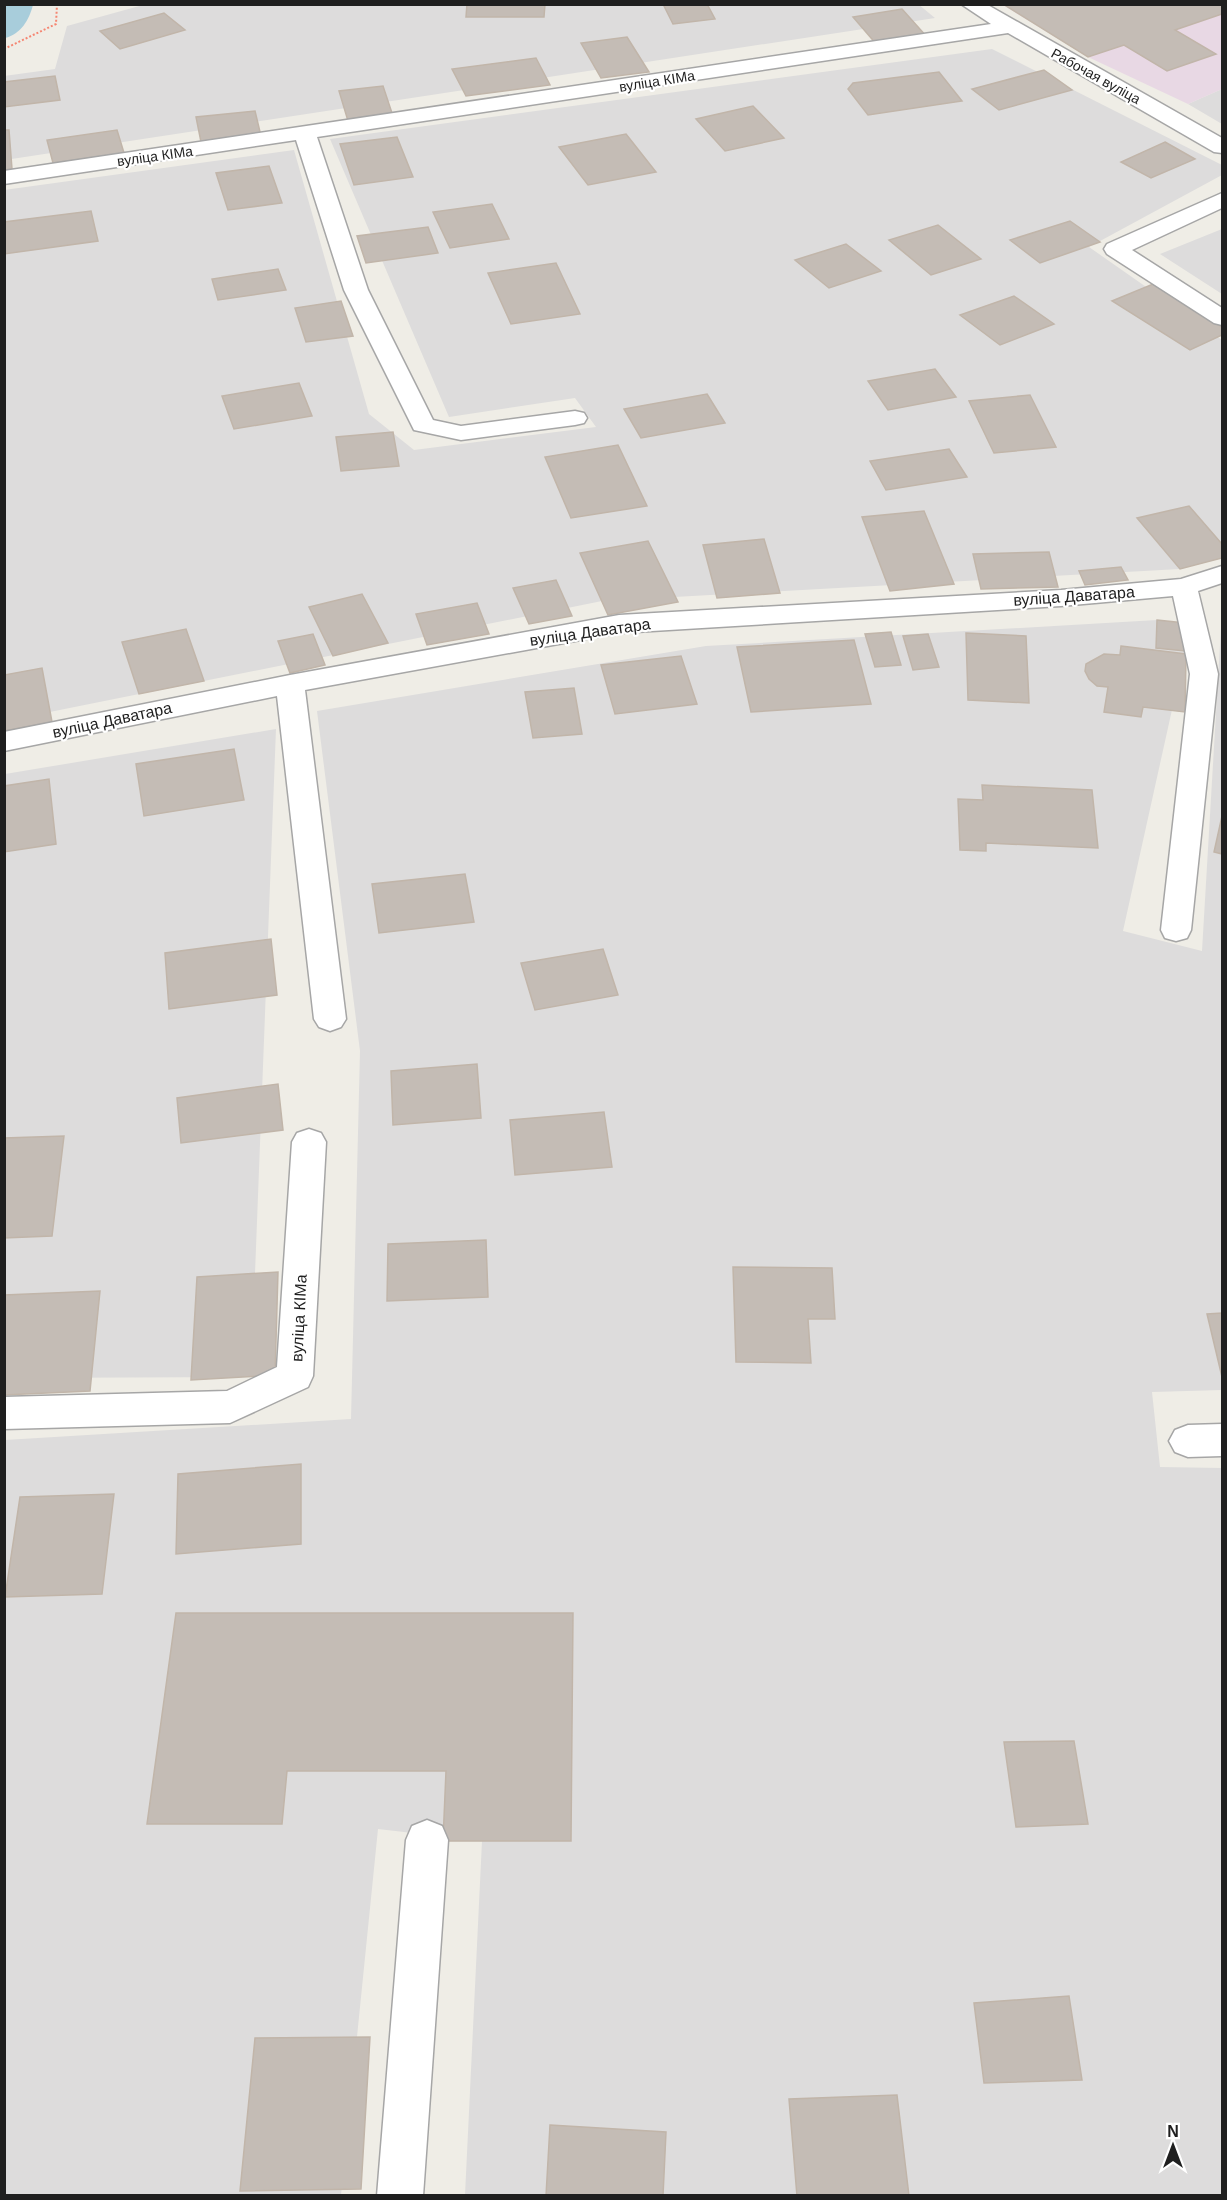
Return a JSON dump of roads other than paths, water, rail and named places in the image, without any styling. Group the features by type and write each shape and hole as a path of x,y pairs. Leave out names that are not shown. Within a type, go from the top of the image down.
{"street":[{"name":"Рабочая вуліца","path":"971,4 1222,147"},
{"name":"вуліца КІМа","path":"4,178 1009,27"},
{"path":"305,134 356,290 423,425 461,433 575,418"},
{"path":"1222,200 1115,249 1222,318"},
{"name":"вуліца Даватара","path":"4,742 290,684 619,624 1061,598 1184,587 1222,574"},
{"path":"1176,930 1204,674 1184,587"},
{"path":"290,684 330,1019"},
{"name":"вуліца КІМа","path":"4,1413 230,1407 296,1376 309,1142"},
{"path":"400,2196 427,1840"}],"water":[{"path":"5,4 33,5 24,26 5,38"}]}
